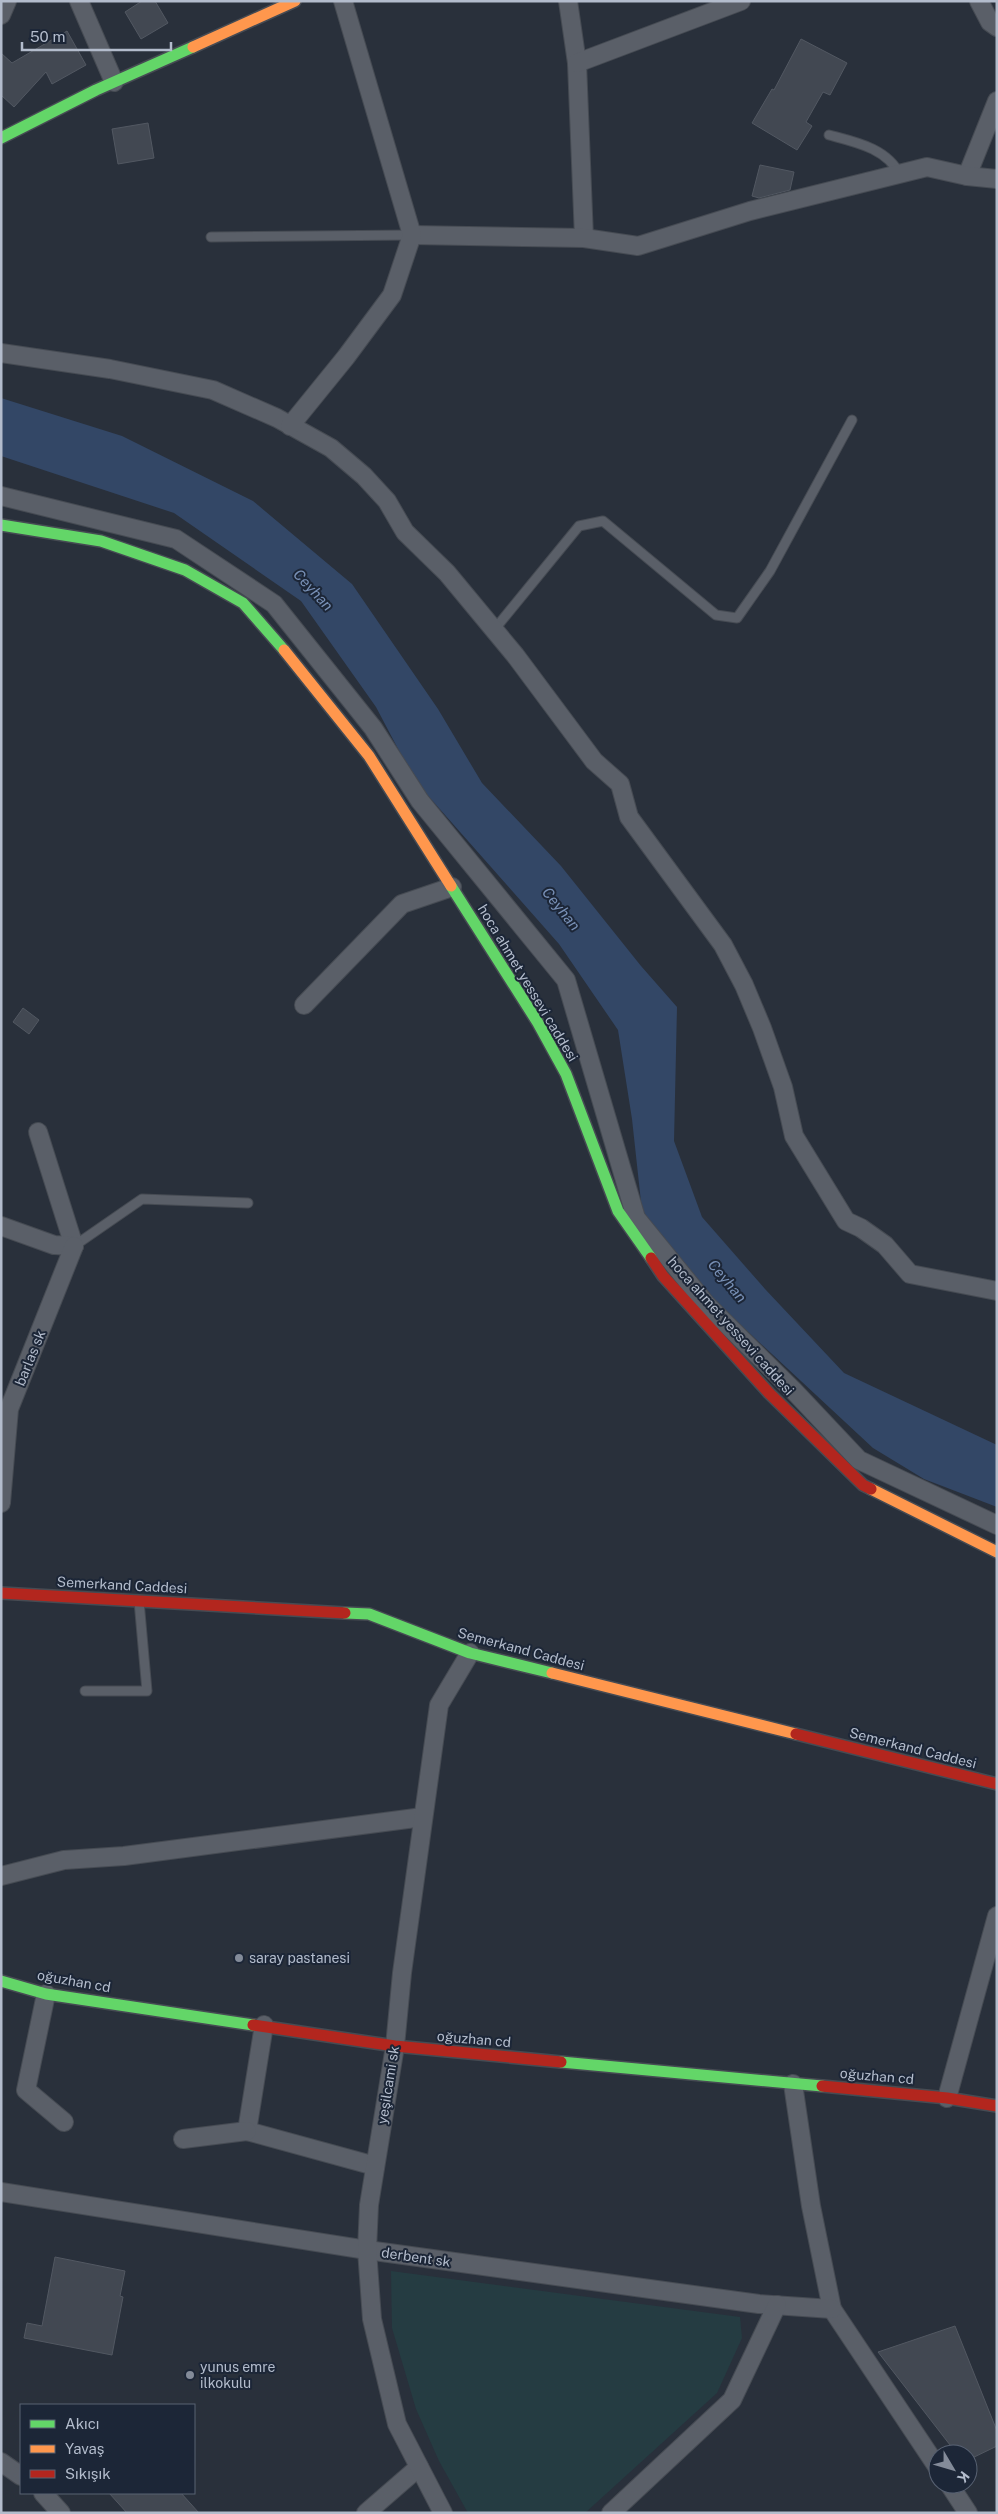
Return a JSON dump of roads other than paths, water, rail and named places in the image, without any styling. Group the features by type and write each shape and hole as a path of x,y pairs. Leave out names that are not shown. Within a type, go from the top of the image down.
{"street":[{"path":"1,15 7,1"},
{"path":"79,1 114,82"},
{"path":"1,138 114,82 295,1"},
{"path":"290,426 392,296 412,235 343,1"},
{"path":"568,1 577,63 584,238"},
{"path":"577,63 741,1"},
{"path":"978,1 990,22 997,27"},
{"path":"967,176 997,101"},
{"path":"412,235 584,238 638,246 750,211 927,167 967,176 997,180"},
{"path":"1,354 110,369 213,390 290,426 331,448 364,476 387,501 405,532 447,573 494,630 594,761 620,784 629,817 723,945 762,1028 783,1086 794,1136 846,1221 861,1228 885,1245 910,1274 997,1291"},
{"path":"1,496 176,539 274,604 373,728 420,801 566,980 636,1218 706,1304 794,1391 859,1460 997,1525"},
{"name":"hoca ahmet yessevi caddesi","path":"1,525 101,541 184,570 243,603 314,685 369,756 538,1023 566,1074 618,1211 663,1276 769,1394 863,1485 997,1552"},
{"path":"304,1006 402,904 452,887"},
{"path":"1,1226 54,1245 74,1246 38,1132"},
{"name":"barlas sk","path":"1,1503 5,1408 74,1246"},
{"name":"Semerkand Caddesi","path":"1,1593 369,1614 470,1653 997,1784"},
{"name":"yeşilcami sk","path":"443,2513 397,2424 372,2319 367,2250 369,2206 395,2046 402,1974 439,1705 470,1653"},
{"path":"1,1876 64,1860 124,1856 423,1817"},
{"path":"947,2098 997,1916"},
{"name":"oğuzhan cd","path":"1,1981 46,1994 395,2046 947,2098 997,2106"},
{"path":"46,1994 26,2090 64,2122"},
{"path":"247,2131 264,2025"},
{"path":"793,2084 811,2206 832,2310 928,2453"},
{"path":"184,2138 247,2131 375,2166"},
{"name":"derbent sk","path":"1,2192 367,2250 777,2305 832,2310"},
{"path":"611,2513 732,2400 777,2305"},
{"path":"1,2462 20,2475"},
{"path":"366,2513 419,2467"},
{"path":"43,2494 61,2513"},
{"path":"956,2494 968,2513"}],"lane":[{"path":"829,135 866,145 894,163 900,174"},
{"path":"211,237 412,235"},
{"path":"494,630 579,526 603,521 716,615 737,618 770,571 852,420"},
{"path":"74,1246 142,1198 248,1203"},
{"path":"85,1691 148,1691 139,1601"}],"water":[{"name":"Ceyhan","path":"1,398 122,436 253,501 352,584 438,709 482,783 561,866 641,966 677,1007 674,1141 702,1217 765,1289 844,1373 997,1445 997,1507 924,1479 873,1448 702,1289 642,1211 632,1119 618,1030 559,944 415,781 376,707 301,601 174,513 1,456"}],"place":[{"name":"saray pastanesi","path":"239,1958"},
{"name":"yunus emre ilkokulu","path":"190,2375"}]}
